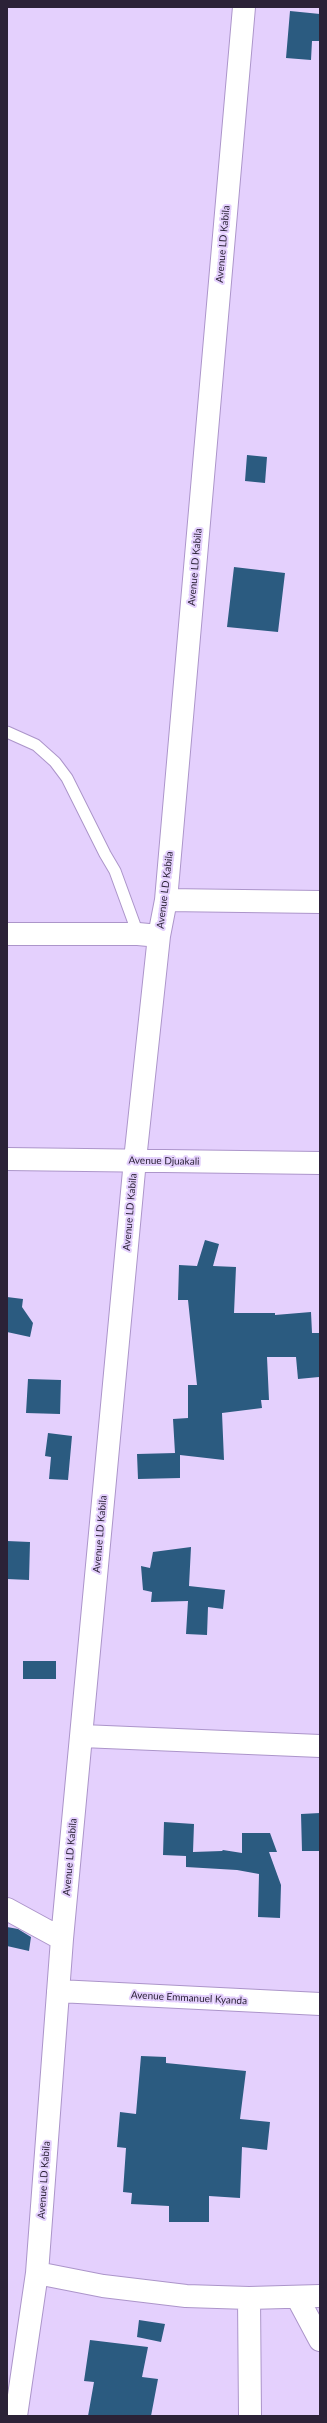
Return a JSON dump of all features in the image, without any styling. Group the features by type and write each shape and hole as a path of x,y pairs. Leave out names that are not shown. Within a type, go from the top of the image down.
{"street":[{"name":"Avenue LD Kabila","path":"16,2416 37,2273 62,1939 135,1160 149,935 166,900 244,7"},
{"path":"166,900 320,902"},
{"path":"7,934 149,935"},
{"name":"Avenue Djuakali","path":"7,1160 135,1160 320,1163"},
{"path":"82,1736 320,1746"},
{"path":"7,1909 62,1939"},
{"name":"Avenue Emmanuel Kyanda","path":"58,1991 320,2004"},
{"path":"37,2273 76,2282 144,2292 249,2298 320,2296"},
{"path":"297,2297 320,2340"},
{"path":"249,2298 250,2416"}],"lane":[{"path":"7,732 36,745 55,762 67,778 149,935"}],"building":[{"path":"290,11 320,14 320,41 312,41 311,60 286,58"},
{"path":"247,455 267,457 265,483 245,481"},
{"path":"234,567 285,573 278,632 227,627"},
{"path":"205,1240 219,1244 213,1266 236,1267 234,1313 275,1313 275,1315 311,1312 312,1333 320,1333 319,1377 298,1379 296,1357 267,1357 269,1400 261,1400 262,1408 222,1413 224,1460 180,1455 180,1478 138,1479 137,1454 175,1453 173,1419 188,1418 188,1385 197,1385 188,1300 178,1300 179,1265 197,1266"},
{"path":"7,1297 23,1299 22,1307 33,1323 30,1337 7,1332"},
{"path":"28,1379 61,1380 60,1414 26,1413"},
{"path":"48,1433 72,1436 68,1480 49,1479 51,1457 45,1456"},
{"path":"7,1541 30,1542 29,1580 7,1579"},
{"path":"191,1547 189,1586 225,1590 223,1609 208,1607 207,1635 186,1634 188,1601 151,1602 152,1592 143,1590 141,1566 150,1568 153,1552"},
{"path":"23,1661 56,1661 56,1679 23,1679"},
{"path":"320,1813 320,1851 302,1851 301,1814"},
{"path":"164,1822 194,1824 193,1852 223,1850 242,1853 242,1833 270,1833 277,1852 269,1852 281,1885 280,1918 258,1917 259,1874 237,1870 186,1867 186,1856 163,1855"},
{"path":"7,1927 18,1929 31,1937 29,1951 7,1946"},
{"path":"141,2056 166,2057 166,2063 246,2071 240,2119 270,2122 267,2150 242,2147 240,2198 209,2196 209,2222 169,2222 169,2206 131,2204 132,2193 123,2192 126,2148 117,2147 120,2112 136,2114"},
{"path":"139,2320 165,2324 161,2342 137,2337"},
{"path":"90,2340 148,2347 142,2377 158,2379 151,2416 88,2416 94,2382 84,2381"}]}
